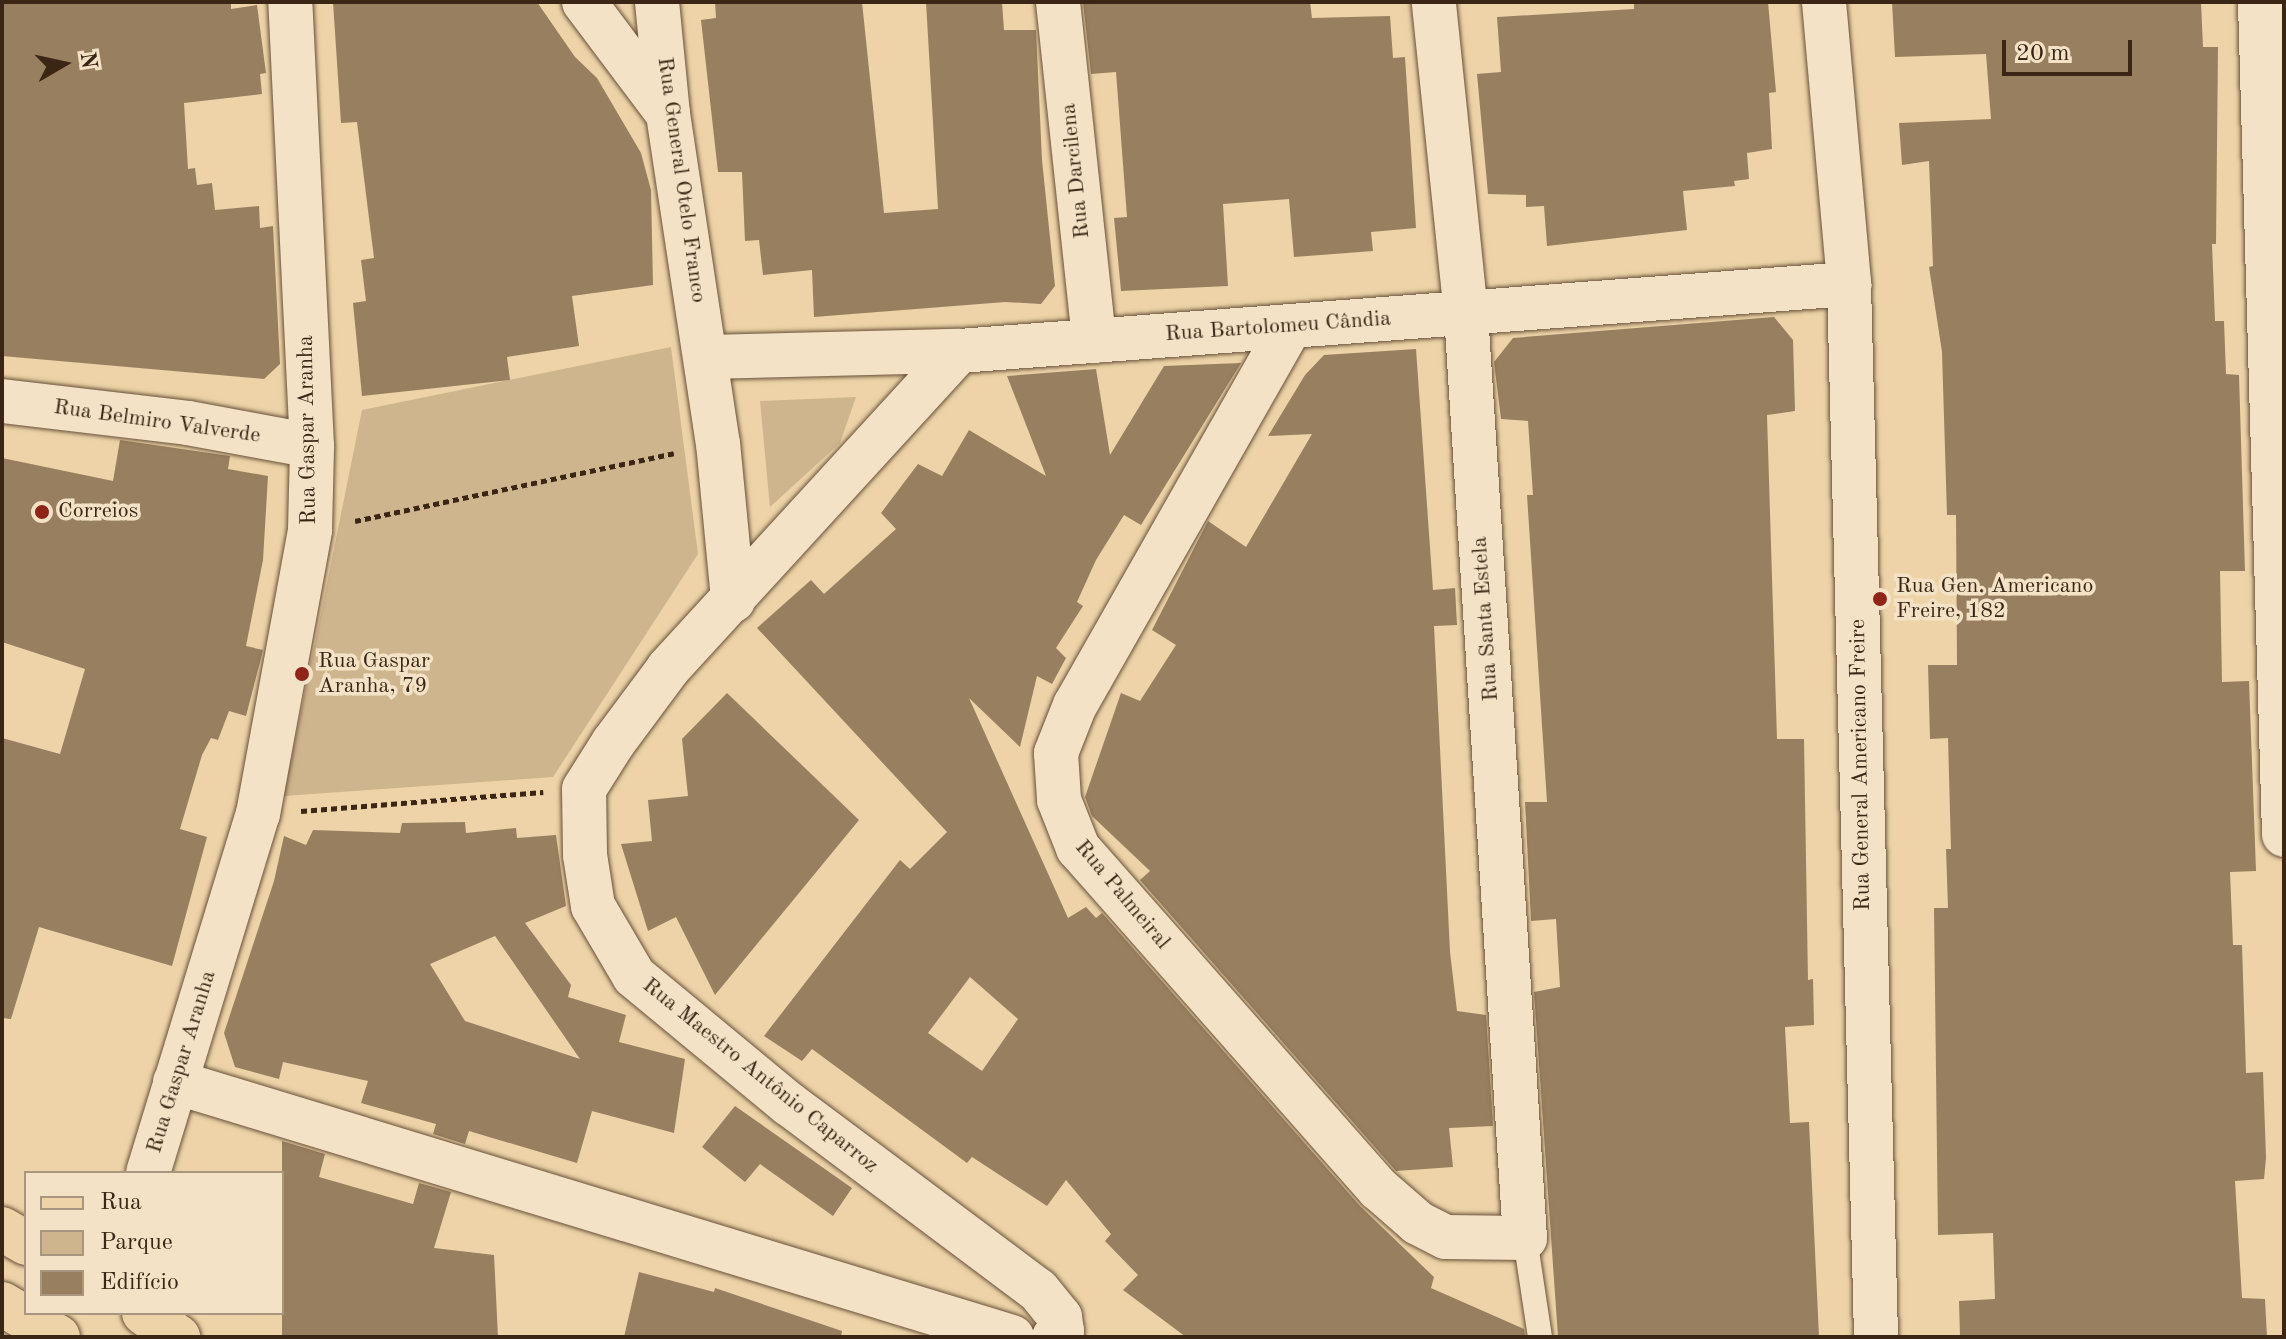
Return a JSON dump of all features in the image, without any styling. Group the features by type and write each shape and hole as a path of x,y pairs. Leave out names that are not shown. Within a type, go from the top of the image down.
{"main road":[{"path":"2,1304 58,1337"},
{"path":"147,1315 178,1337"}],"street":[{"name":"Rua Gaspar Aranha","path":"149,1171 258,814 310,530 312,446 290,2"},
{"path":"584,2 668,114"},
{"name":"Rua General Otelo Franco","path":"657,2 668,114 718,443 733,600"},
{"name":"Rua Darcilena","path":"1058,2 1094,341"},
{"name":"Rua Santa Estela","path":"1434,2 1466,314 1525,1238"},
{"name":"Rua General Americano Freire","path":"1824,2 1849,284 1876,1337"},
{"path":"2260,2 2284,835"},
{"name":"Rua Bartolomeu Cândia","path":"707,357 959,351 1849,284"},
{"name":"Rua Palmeiral","path":"1290,327 1075,705 1056,753 1059,800 1078,848 1379,1189 1418,1223 1446,1237 1525,1238"},
{"path":"584,789 668,669 959,351"},
{"name":"Rua Belmiro Valverde","path":"2,401 188,423 312,446"},
{"name":"Rua Maestro Antônio Caparroz","path":"584,789 585,855 593,906 634,976 789,1104 1038,1290 1060,1317 1062,1331 1054,1337"},
{"path":"175,1082 1012,1337"}],"lane":[{"path":"1525,1238 1540,1337"}],"path":[{"path":"310,530 718,443"},
{"path":"258,814 584,789"}],"green space":[{"path":"671,347 698,554 553,777 284,796 362,410"},
{"path":"856,397 840,443 770,507 760,401"}],"building":[{"path":"2,2 231,2 231,9 257,5 266,73 260,74 262,94 184,103 188,169 195,168 197,185 212,183 215,210 259,206 260,228 273,226 280,364 264,379 2,356"},
{"path":"333,2 537,2 575,57 597,78 641,153 651,190 653,285 572,296 579,346 507,357 510,380 362,396 353,303 366,301 361,260 374,258 357,122 341,123"},
{"path":"715,2 862,2 884,213 938,209 926,2 1002,2 1004,30 1036,30 1042,160 1055,286 1041,304 1005,302 814,317 812,270 763,275 759,240 745,241 742,172 718,172 701,20 716,18"},
{"path":"1083,2 1310,2 1312,18 1390,16 1393,58 1405,57 1416,228 1371,232 1373,251 1294,257 1289,199 1223,204 1228,286 1121,291 1114,218 1127,217 1116,72 1091,74"},
{"path":"1634,2 1768,2 1776,92 1769,93 1772,149 1747,153 1749,179 1734,181 1735,186 1683,191 1687,230 1547,246 1544,206 1526,207 1526,195 1488,194 1477,74 1501,72 1497,17 1634,9"},
{"path":"1892,2 2201,2 2203,47 2218,47 2216,244 2212,244 2215,321 2224,321 2226,374 2239,375 2245,571 2220,571 2222,682 2249,681 2256,871 2230,872 2233,945 2242,945 2246,1073 2263,1072 2266,1158 2264,1179 2235,1181 2242,1298 2265,1299 2267,1337 1960,1337 1959,1301 1995,1299 1993,1233 1938,1235 1934,908 1948,908 1946,849 1951,849 1948,738 1930,739 1928,665 1957,665 1956,515 1947,515 1942,352 1929,267 1933,266 1929,161 1902,165 1899,123 1991,119 1986,54 1895,57"},
{"path":"1774,317 1793,340 1795,411 1767,415 1777,739 1804,739 1808,980 1813,979 1814,1025 1785,1027 1790,1123 1809,1122 1819,1337 1558,1337 1534,992 1560,987 1556,919 1531,921 1525,802 1547,802 1527,495 1533,495 1528,421 1501,419 1494,362 1513,338"},
{"path":"1416,349 1433,590 1455,588 1457,625 1434,626 1450,952 1457,1011 1486,1015 1493,1126 1449,1128 1453,1167 1396,1171 1140,880 1150,871 1092,816 1085,797 1121,693 1140,701 1176,645 1152,630 1208,521 1246,547 1312,434 1268,436 1305,375 1324,355"},
{"path":"1241,363 1141,525 1124,515 1096,560 1077,602 1083,606 1056,648 1066,658 1052,684 1037,676 1020,747 969,698 1068,918 1086,907 1096,918 1102,913 1360,1206 1434,1277 1431,1288 1524,1329 1525,1337 1186,1337 1123,1290 1138,1275 1105,1241 1111,1234 1066,1180 1047,1206 972,1157 967,1163 812,1049 802,1061 764,1036 900,860 910,869 947,832 757,628 811,580 824,594 896,529 881,513 918,464 942,476 969,430 1046,476 1007,376 1096,369 1110,455 1164,366","holes":["970,977 1018,1019 982,1071 928,1033"]},
{"path":"120,440 230,456 228,469 268,476 263,560 246,646 263,650 246,716 229,711 218,740 211,738 202,755 180,829 207,837 172,966 39,927 11,1019 2,1018 2,738 60,754 85,669 2,642 2,458 113,481"},
{"path":"727,693 859,820 715,995 676,917 648,931 621,844 652,841 648,800 688,796 682,739"},
{"path":"465,822 466,833 516,828 517,838 556,835 566,906 525,923 571,985 568,997 626,1015 619,1042 685,1059 674,1133 592,1111 577,1163 469,1131 465,1144 433,1134 436,1124 361,1103 368,1081 283,1062 279,1079 235,1067 224,1033 274,881 284,836 306,845 313,830 400,833 402,823","holes":["495,936 580,1059 465,1021 430,964"]},
{"path":"735,1106 852,1188 833,1216 760,1164 745,1182 702,1147"},
{"path":"282,1141 325,1154 319,1177 413,1204 419,1183 451,1192 434,1248 494,1255 498,1337 282,1337"},
{"path":"639,1272 714,1292 715,1288 842,1331 841,1337 624,1337"}],"place":[{"name":"Correios","path":"42,512"},
{"name":"Rua Gen. Americano Freire, 182","path":"1880,599"},
{"name":"Rua Gaspar Aranha, 79","path":"302,674"}]}
